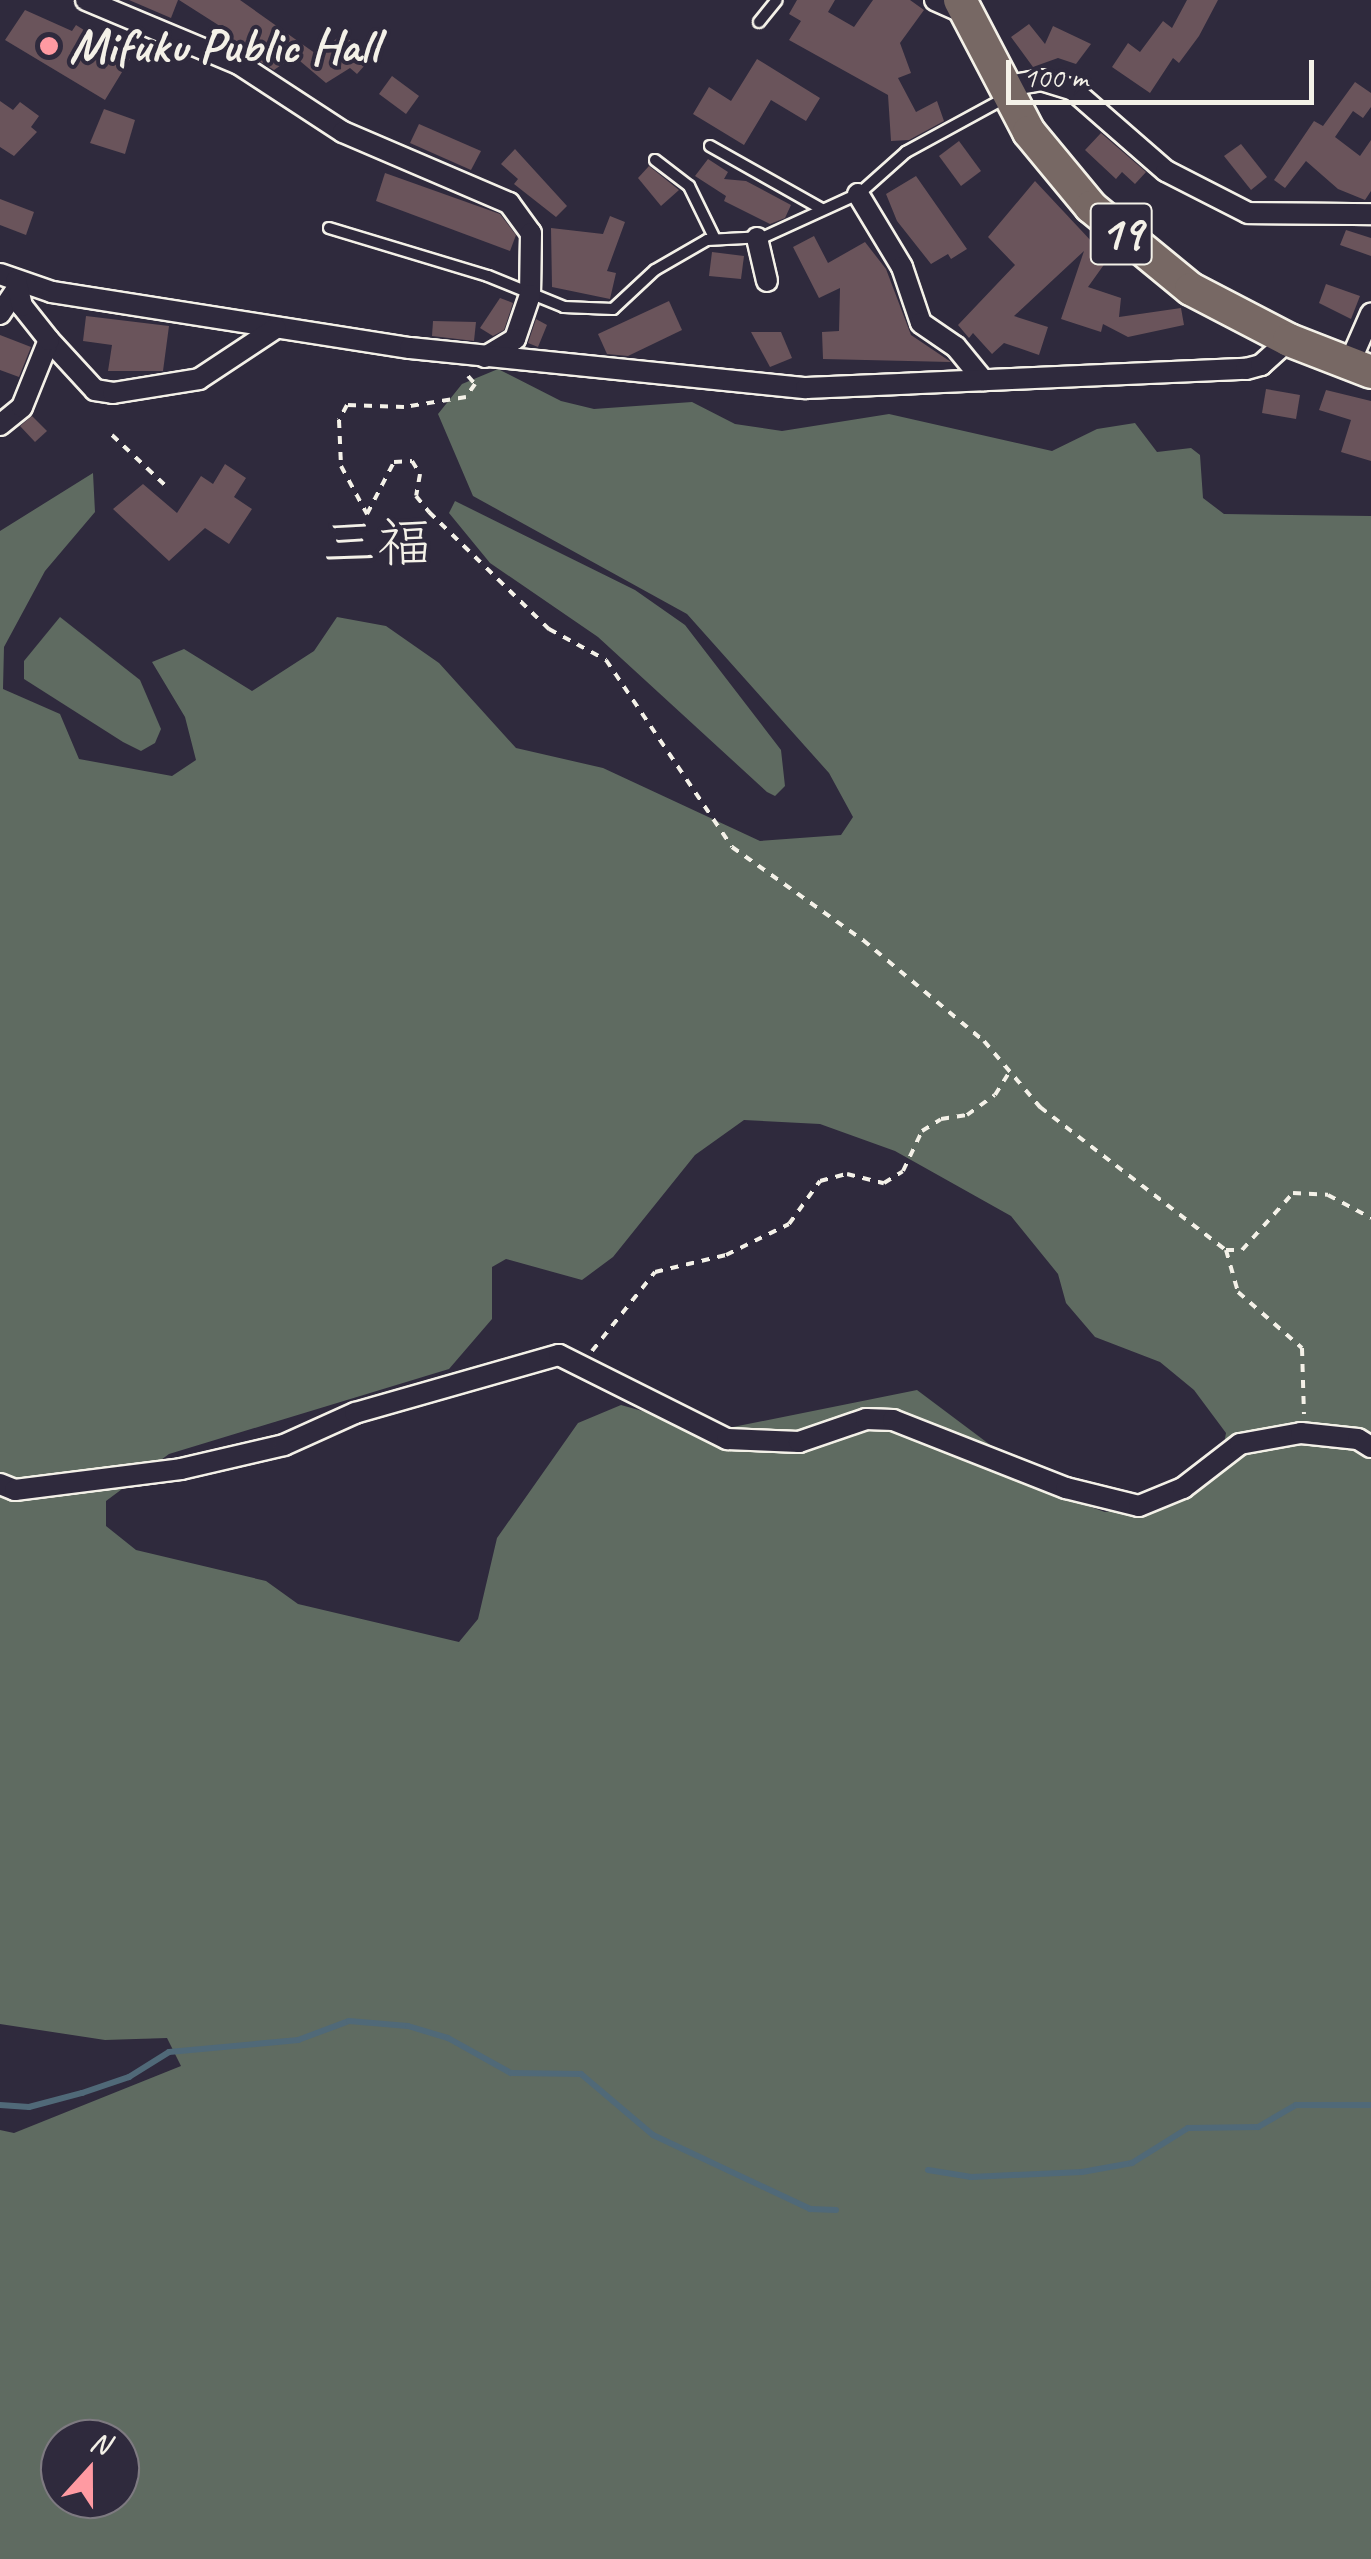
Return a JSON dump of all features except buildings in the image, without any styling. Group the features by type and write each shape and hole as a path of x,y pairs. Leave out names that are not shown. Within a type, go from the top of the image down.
{"main road":[{"name":"19","path":"953,4 1004,92 1048,157 1142,253 1221,306 1289,340 1360,368"}],"street":[{"path":"86,0 239,64 322,120 385,152 501,197 531,233 530,295 515,339 486,357"},
{"path":"1004,92 1041,80 1073,90 1111,117 1150,159 1248,213 1371,214"},
{"path":"858,194 902,267 921,323 956,346 983,380"},
{"path":"757,238 766,281"},
{"path":"11,282 276,328 486,357 806,388 1246,369 1261,365 1289,340"},
{"path":"0,314 11,282"},
{"path":"11,282 50,340 95,390 112,393 199,380 276,328"},
{"path":"1360,368 1371,314"},
{"path":"0,425 22,407 50,340"},
{"path":"0,1484 14,1490 181,1469 284,1445 355,1413 560,1355 582,1362 727,1439 800,1442 866,1418 893,1420 1066,1488 1139,1506 1184,1488 1240,1444 1301,1433 1358,1439 1371,1447"}],"lane":[{"path":"758,22 777,0"},
{"path":"329,228 470,270 576,309 613,309 655,270 714,237 757,238 858,194 929,137 1004,92"},
{"path":"710,146 822,210"},
{"path":"655,160 689,186 714,237"}],"path":[{"path":"456,374 474,384 466,397 404,407 346,405 339,420 341,466 356,504 366,514 394,462 412,461 420,474 416,496 429,512 549,630 606,660 732,847 863,940 984,1041 1040,1107 1226,1250 1238,1292 1302,1348 1308,1388 1301,1433"},
{"path":"112,435 167,487"},
{"path":"582,1362 655,1272 726,1255 789,1224 820,1181 847,1174 884,1183 912,1154 922,1131 941,1119 967,1115 995,1095 1009,1073"},
{"path":"1226,1250 1242,1250 1293,1193 1328,1195 1371,1218"}],"shaded area":[{"path":"498,369 561,401 594,409 692,402 735,424 782,431 889,414 1052,451 1097,429 1135,423 1157,452 1191,448 1200,455 1203,498 1224,514 1371,516 1371,2559 0,2559 0,2130 14,2133 181,2066 167,2038 105,2040 0,2024 0,531 93,473 95,512 45,571 4,647 3,689 60,714 79,759 172,776 196,760 185,717 152,662 184,649 252,691 314,651 337,617 386,626 439,663 516,748 603,768 760,841 841,835 853,817 829,773 687,614 473,496 438,414 462,384","holes":["744,1120 820,1124 895,1151 1011,1216 1058,1274 1066,1303 1095,1337 1160,1362 1194,1390 1226,1433 1218,1476 1188,1496 1105,1512 1057,1495 917,1390 713,1431 621,1405 578,1423 497,1538 478,1619 459,1642 298,1604 266,1581 136,1550 106,1526 106,1501 169,1454 449,1369 492,1319 492,1267 506,1259 582,1280 613,1257 695,1155"]},
{"path":"455,501 635,590 685,625 781,750 785,786 775,796 767,792 598,637 490,563 449,513"},
{"path":"60,617 140,680 161,729 155,743 141,751 24,679 24,661"}],"waterway":[{"path":"0,2105 29,2107 82,2093 129,2077 169,2052 298,2040 349,2021 408,2026 448,2038 511,2073 581,2074 653,2135 810,2209 836,2210"},
{"path":"928,2170 971,2177 1082,2172 1132,2163 1188,2128 1258,2127 1296,2105 1371,2105"}],"place":[{"name":"Mifuku Public Hall","path":"49,46"}],"district":[{"name":"三福","path":"377,544"}]}
